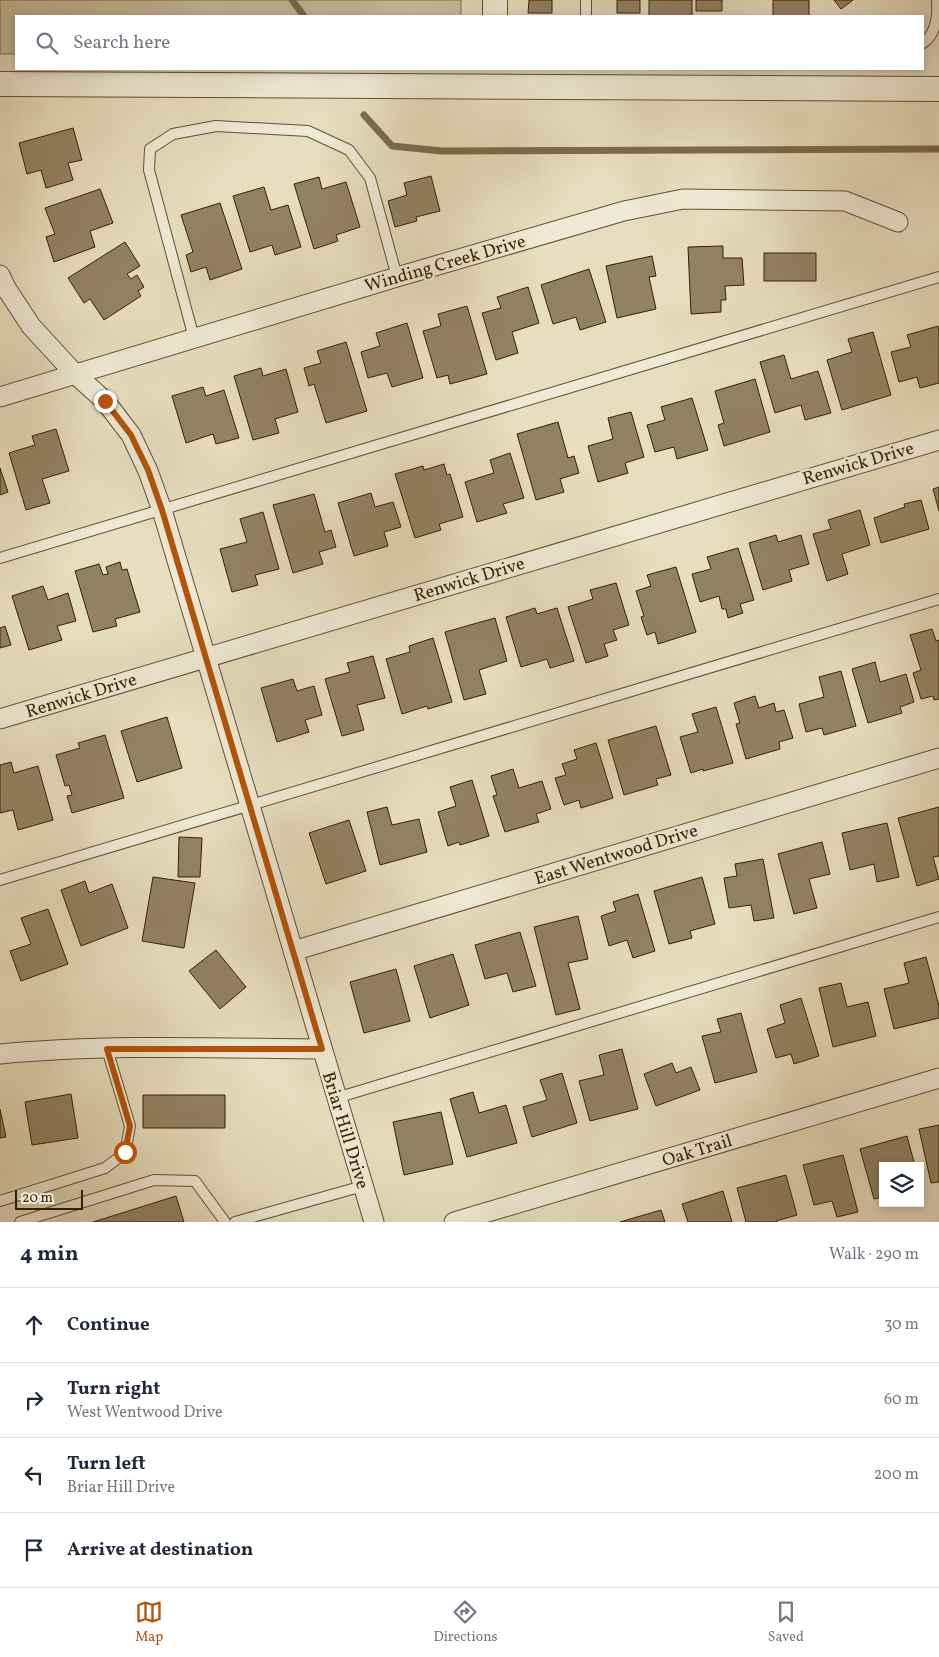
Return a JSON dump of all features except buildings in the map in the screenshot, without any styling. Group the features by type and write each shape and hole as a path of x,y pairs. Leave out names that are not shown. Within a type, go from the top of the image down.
{"street":[{"path":"495,0 495,15"},
{"path":"0,84 495,78 939,89"},
{"name":"Winding Creek Drive","path":"0,397 397,276 624,211 683,199 845,201 898,222"},
{"name":"Briar Hill Drive","path":"0,275 6,288 31,326 75,374 105,401 131,435 148,470 162,510 374,1222"},
{"name":"Renwick Drive","path":"0,719 939,440"},
{"name":"East Wentwood Drive","path":"293,951 939,758"},
{"path":"0,1054 30,1051 107,1049 322,1049"},
{"name":"Oak Trail","path":"454,1222 939,1078"}],"lane":[{"path":"586,0 586,15"},
{"path":"924,42 930,38 938,14 938,0"},
{"path":"194,338 148,170 150,149 173,134 216,126 308,131 349,150 370,178 397,276"},
{"path":"0,558 939,277"},
{"path":"0,880 939,599"},
{"path":"336,1098 939,917"},
{"path":"0,1201 105,1168 125,1152 130,1126 107,1049"},
{"path":"20,1222 154,1180 195,1181 225,1222"},
{"path":"235,1222 363,1186"}],"shaded area":[{"path":"0,0 461,0 461,15 15,15 15,54 0,54"}],"waterway":[{"path":"292,0 303,15"},
{"path":"364,115 392,146 442,151 939,149"}],"route":[{"path":"105,401 131,435 148,470 162,510 322,1049 107,1049 130,1126 125,1152"}]}
